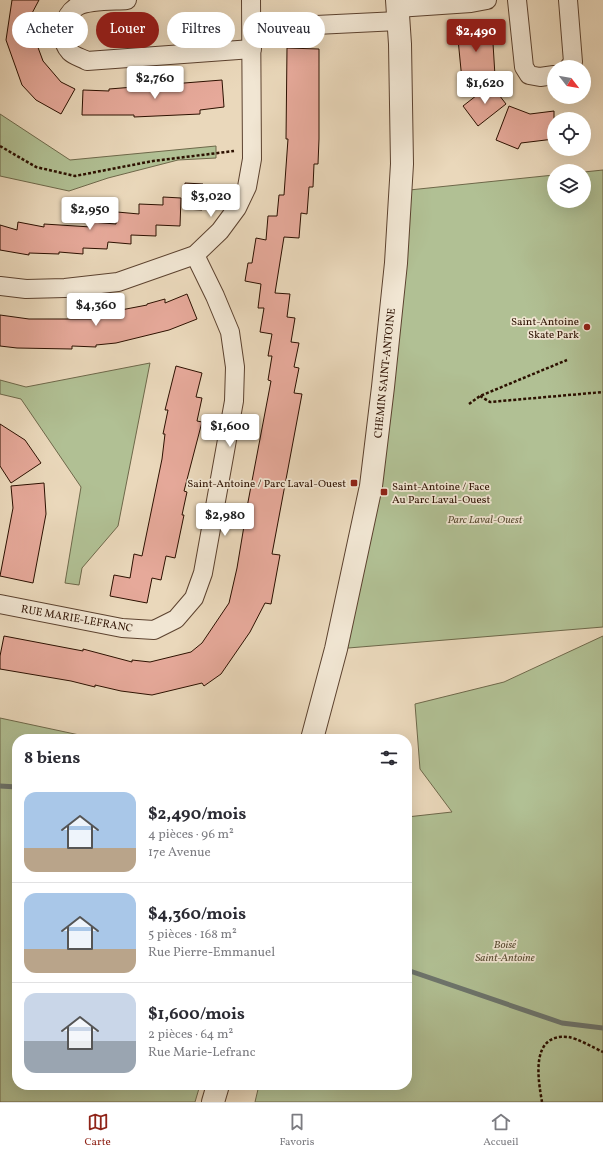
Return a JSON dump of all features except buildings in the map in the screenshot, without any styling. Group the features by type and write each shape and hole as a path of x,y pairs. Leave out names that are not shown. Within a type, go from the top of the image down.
{"street":[{"path":"0,286 26,289 65,288 118,282 194,255 220,231 237,208 247,187 252,159 252,49 87,61 70,52 63,37 66,18 78,6 97,2 127,0"},
{"path":"251,0 251,12"},
{"path":"325,19 488,0"},
{"path":"516,0 524,68 530,75 540,77 547,76"},
{"path":"568,0 573,60"},
{"name":"CHEMIN SAINT-ANTOINE","path":"313,734 336,649 369,498 380,410 396,263 402,164 400,44 397,10"},
{"name":"RUE MARIE-LEFRANC","path":"0,604 122,628 154,630 176,619 194,598 203,573 234,401 235,367 230,332 215,296 194,255"},
{"path":"213,1102 217,1090"}],"path":[{"path":"0,146 36,168 75,176 152,161 252,149"},
{"path":"469,404 480,396 567,360"},
{"path":"480,396 490,402 603,392"},
{"path":"542,1102 537,1073 542,1049 552,1039 569,1037 603,1052"}],"green space":[{"path":"0,114 70,160 216,146 216,158 178,160 108,178 69,191 0,176"},
{"name":"Parc Laval-Ouest","path":"603,170 603,627 336,649 371,486 390,192 547,176 547,208 591,208 591,171"},
{"path":"150,363 118,526 82,568 79,585 65,583 81,487 21,399 0,394 0,380 26,387"},
{"name":"Boisé Saint-Antoine","path":"603,636 603,1102 255,1102 258,1090 412,1090 412,816 452,812 420,769 415,704 504,682"},
{"path":"0,718 75,734 12,734 12,1090 199,1090 195,1102 0,1102"}],"waterway":[{"path":"0,786 12,787"},
{"path":"412,972 562,1023 603,1028"}],"place":[{"name":"Saint-Antoine Skate Park","path":"587,327"},
{"name":"Saint-Antoine / Parc Laval-Ouest","path":"354,483"},
{"name":"Saint-Antoine / Face Au Parc Laval-Ouest","path":"384,492"}]}
